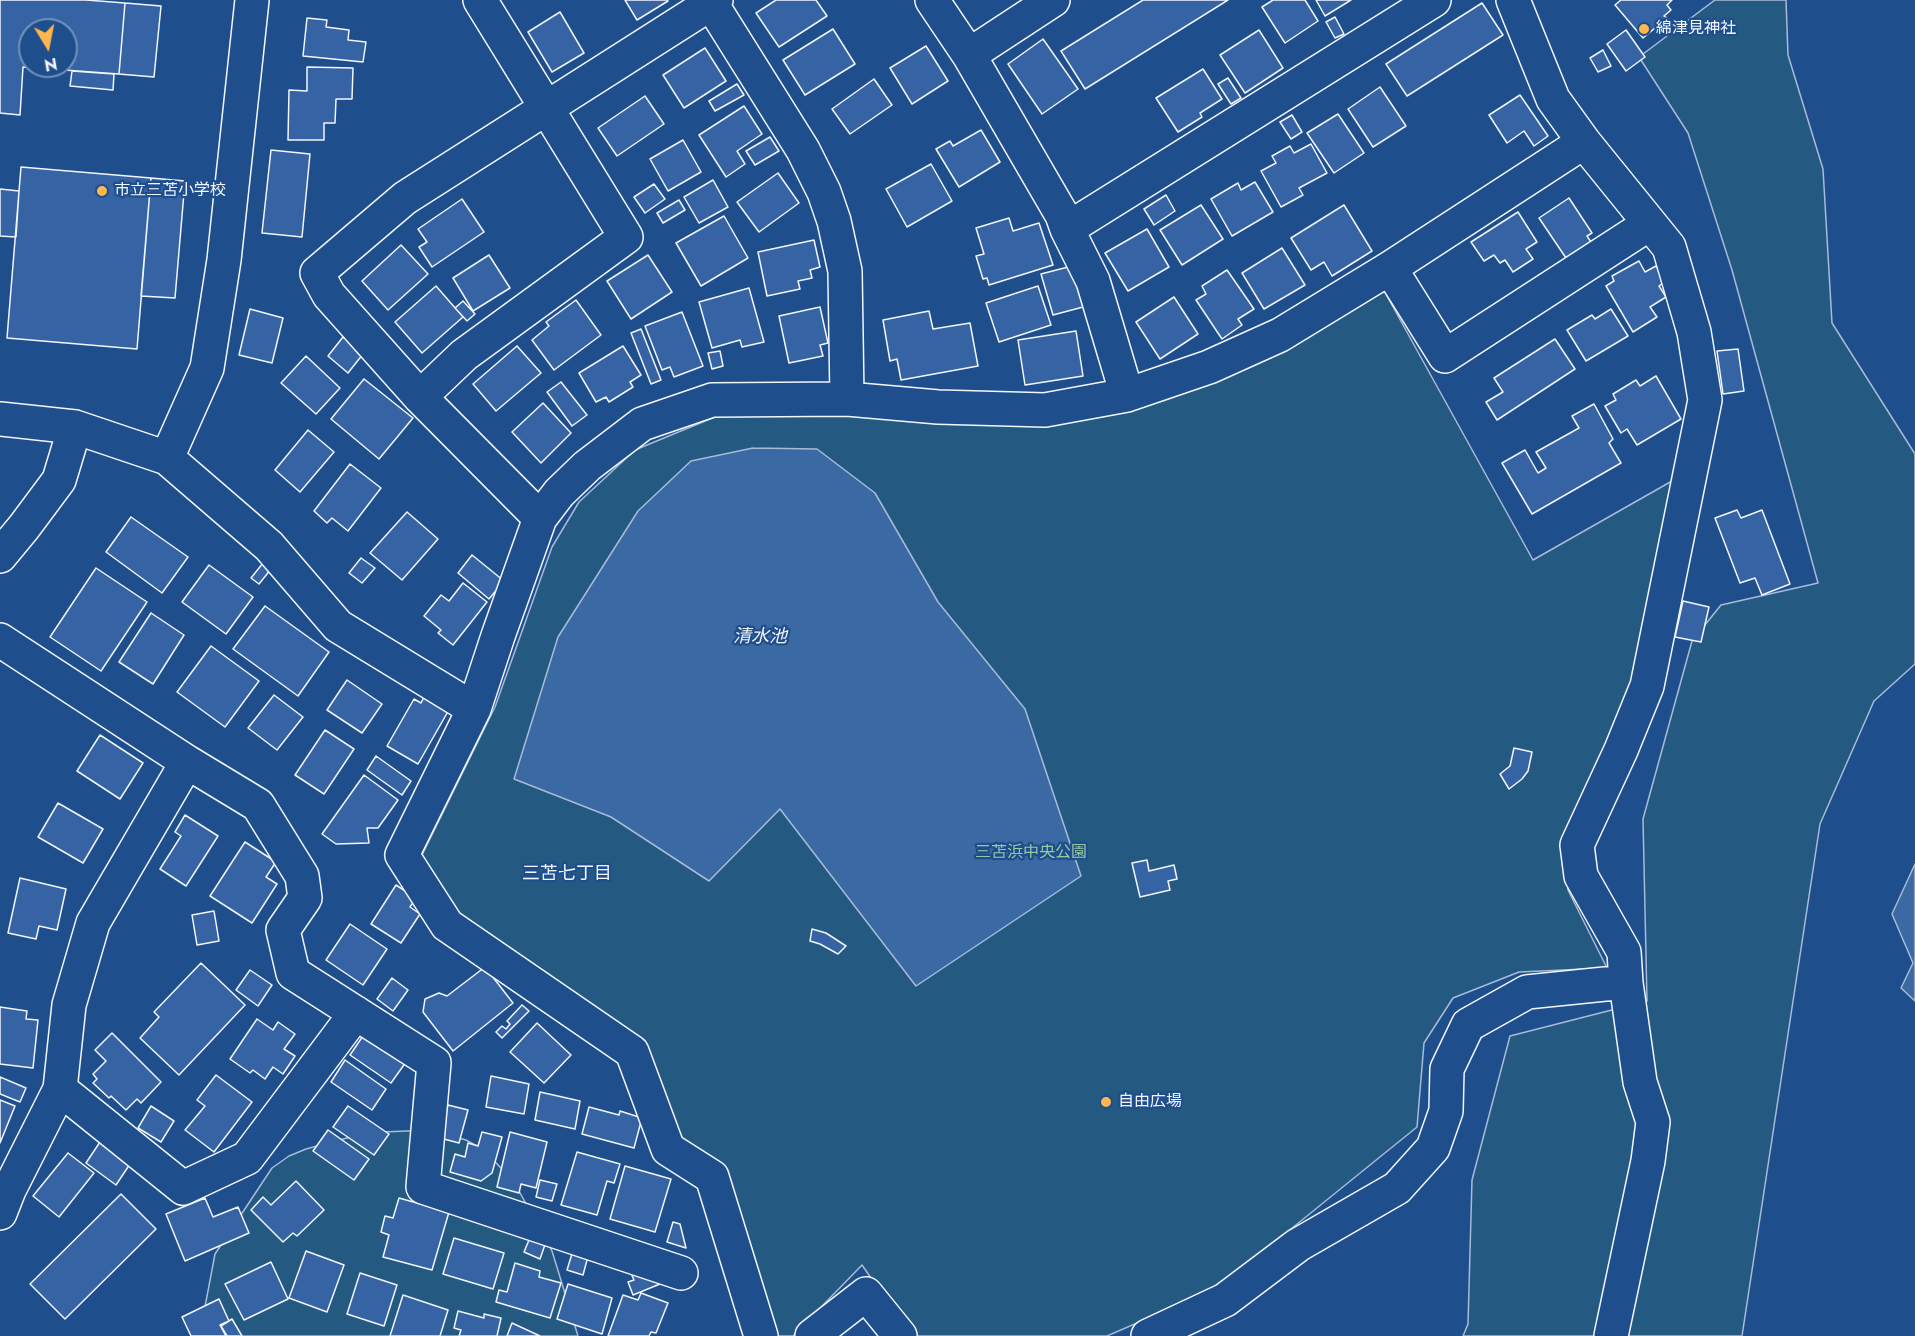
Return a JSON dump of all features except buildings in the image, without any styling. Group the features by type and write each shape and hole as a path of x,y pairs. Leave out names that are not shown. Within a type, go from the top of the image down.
{"street":[{"path":"167,458 207,368 224,260 252,0"},
{"path":"420,397 464,355 626,237 480,0"},
{"path":"932,0 969,55 1062,214 1067,229 1094,281 1127,394"},
{"path":"969,55 1053,0"},
{"path":"1067,229 1434,0"},
{"path":"1513,0 1553,99 1584,142 1669,247 1694,332 1705,400 1647,686 1578,845 1581,876 1624,952 1626,983 1640,1082 1653,1122 1648,1161 1611,1336"},
{"path":"540,518 420,397 328,295 317,273 405,198 712,1 803,150 824,192 834,220 845,271 847,399"},
{"path":"762,1336 712,1177 668,1149 632,1052 447,925 402,855 474,710 540,518 586,466 642,424 712,400 847,399 938,406 1045,410 1127,394 1209,367 1280,335 1390,268 1584,142"},
{"path":"1390,268 1445,356 1650,224"},
{"path":"0,419 75,427 167,458 269,546 338,626 474,710"},
{"path":"0,556 59,480 75,427"},
{"path":"0,640 187,762 258,805 302,876 305,898 283,930 293,973 434,1063 423,1187 681,1274"},
{"path":"0,1213 9,1190 60,1089 69,1005 93,923 187,762"},
{"path":"1149,1336 1225,1300 1298,1245 1397,1188 1433,1148 1446,1111 1447,1069 1468,1025 1527,992 1626,983"},
{"path":"60,1089 183,1188 247,1158 356,1013"},
{"path":"812,1336 866,1294 900,1336"}],"green space":[{"path":"1715,0 1786,0 1788,55 1823,169 1832,323 1915,454 1915,664 1874,701 1820,824 1742,1336 1463,1336 1468,1324 1472,1180 1510,1036 1647,1001 1643,819 1692,641 1721,605 1818,583 1732,270 1688,133 1639,57"},
{"name":"三苫浜中央公園","path":"1382,287 1533,560 1679,477 1638,683 1565,852 1568,890 1607,968 1519,972 1453,998 1424,1043 1417,1127 1218,1288 1107,1336 911,1336 862,1265 793,1336 765,1336 720,1173 681,1154 645,1053 460,920 422,855 495,707 552,547 579,502 635,450 722,414 1057,416"},
{"path":"431,1130 466,1140 484,1150 514,1182 552,1251 578,1336 204,1336 204,1312 215,1254 272,1168 289,1156 306,1149 347,1138 382,1132"}],"water":[{"name":"清水池","path":"753,448 817,449 875,493 938,602 1025,709 1081,876 916,986 780,809 709,881 611,817 514,779 558,637 638,511 691,461"},
{"path":"1915,864 1915,1001 1901,988 1913,963 1892,914"}],"place":[{"name":"綿津見神社","path":"1644,29"},
{"name":"市立三苫小学校","path":"102,191"},
{"name":"自由広場","path":"1106,1102"}],"district":[{"name":"三苫七丁目","path":"567,875"}]}
